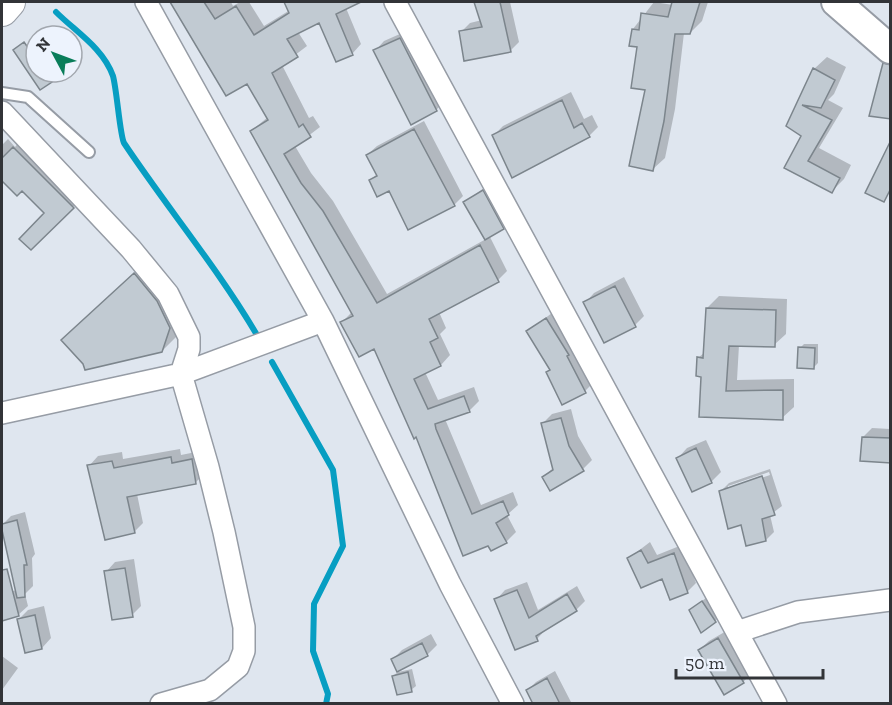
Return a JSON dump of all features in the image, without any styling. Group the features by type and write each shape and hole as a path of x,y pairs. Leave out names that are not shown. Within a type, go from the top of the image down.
{"main road":[{"path":"2,10 9,2"}],"street":[{"path":"146,2 323,321 450,584 513,704"},
{"path":"395,2 737,632 767,700"},
{"path":"836,2 891,49"},
{"path":"2,112 131,249 168,294 189,337 189,349 181,374 224,532 244,627 244,651 238,667 210,690 161,704"},
{"path":"2,413 181,374 323,321"},
{"path":"737,632 798,612 891,600"}],"lane":[{"path":"2,93 28,97 89,152"}],"building":[{"path":"170,2 204,2 215,19 236,6 254,35 289,13 284,2 361,2 336,14 353,55 336,62 319,23 287,39 298,57 272,73 299,127 303,124 311,137 284,154 301,183 323,211 377,303 480,245 499,282 429,319 438,338 430,342 441,366 414,379 428,409 464,396 470,412 435,424 436,429 472,514 503,501 509,515 496,523 507,543 491,551 488,546 463,556 416,437 414,439 374,349 359,357 340,322 353,316 250,131 268,120 247,84 226,96"},
{"path":"474,2 500,2 511,52 464,61 459,31 482,27"},
{"path":"672,2 700,2 690,34 675,34 664,121 653,171 629,166 645,90 631,88 637,47 629,46 632,29 639,30 641,13 668,17"},
{"path":"400,38 437,111 411,125 373,50"},
{"path":"24,42 24,66 13,50"},
{"path":"883,63 891,65 891,119 869,116"},
{"path":"813,68 835,80 821,108 802,105 832,120 808,161 840,178 832,193 784,168 801,136 786,126"},
{"path":"36,84 49,84 40,90"},
{"path":"562,100 574,128 582,123 590,137 512,178 492,135"},
{"path":"414,129 455,206 408,230 389,191 377,197 369,180 377,176 366,155"},
{"path":"891,140 891,188 884,202 865,193"},
{"path":"13,147 74,208 31,250 19,239 44,213 22,191 17,196 2,181 2,158"},
{"path":"483,190 504,229 485,240 463,202"},
{"path":"134,273 157,301 170,328 162,352 85,370 83,364 61,340"},
{"path":"615,286 636,327 604,343 583,302"},
{"path":"706,308 776,310 775,347 729,346 726,391 783,390 783,420 699,417 701,377 696,376 697,357 703,358"},
{"path":"546,318 569,355 567,356 586,393 562,405 546,372 550,370 526,331"},
{"path":"798,347 815,348 814,369 797,368"},
{"path":"561,418 569,446 584,471 550,491 542,477 553,470 541,423"},
{"path":"862,437 891,438 891,463 860,461"},
{"path":"696,448 712,483 692,492 676,458"},
{"path":"171,457 172,463 192,459 196,484 127,497 135,533 105,540 87,465 112,461 114,468"},
{"path":"762,476 775,515 762,519 766,541 746,546 741,525 728,529 719,491"},
{"path":"17,520 27,565 24,565 25,597 17,598 2,524"},
{"path":"641,550 648,563 674,553 688,593 670,600 662,579 641,588 627,558"},
{"path":"125,568 133,617 112,620 104,571"},
{"path":"7,569 19,616 2,621 2,570"},
{"path":"517,590 529,618 567,594 577,611 536,636 538,641 515,650 494,599"},
{"path":"702,601 716,622 701,633 689,610"},
{"path":"35,615 42,649 25,653 17,619"},
{"path":"718,638 744,683 724,695 698,650"},
{"path":"422,643 428,656 397,672 391,659"},
{"path":"408,672 412,692 397,695 392,676"},
{"path":"547,678 560,704 533,704 526,690"}],"waterway":[{"path":"56,12 103,57 113,76 124,143 226,286 257,335"},
{"path":"272,362 333,470 343,546 314,604 313,651 328,694 326,704"}]}
